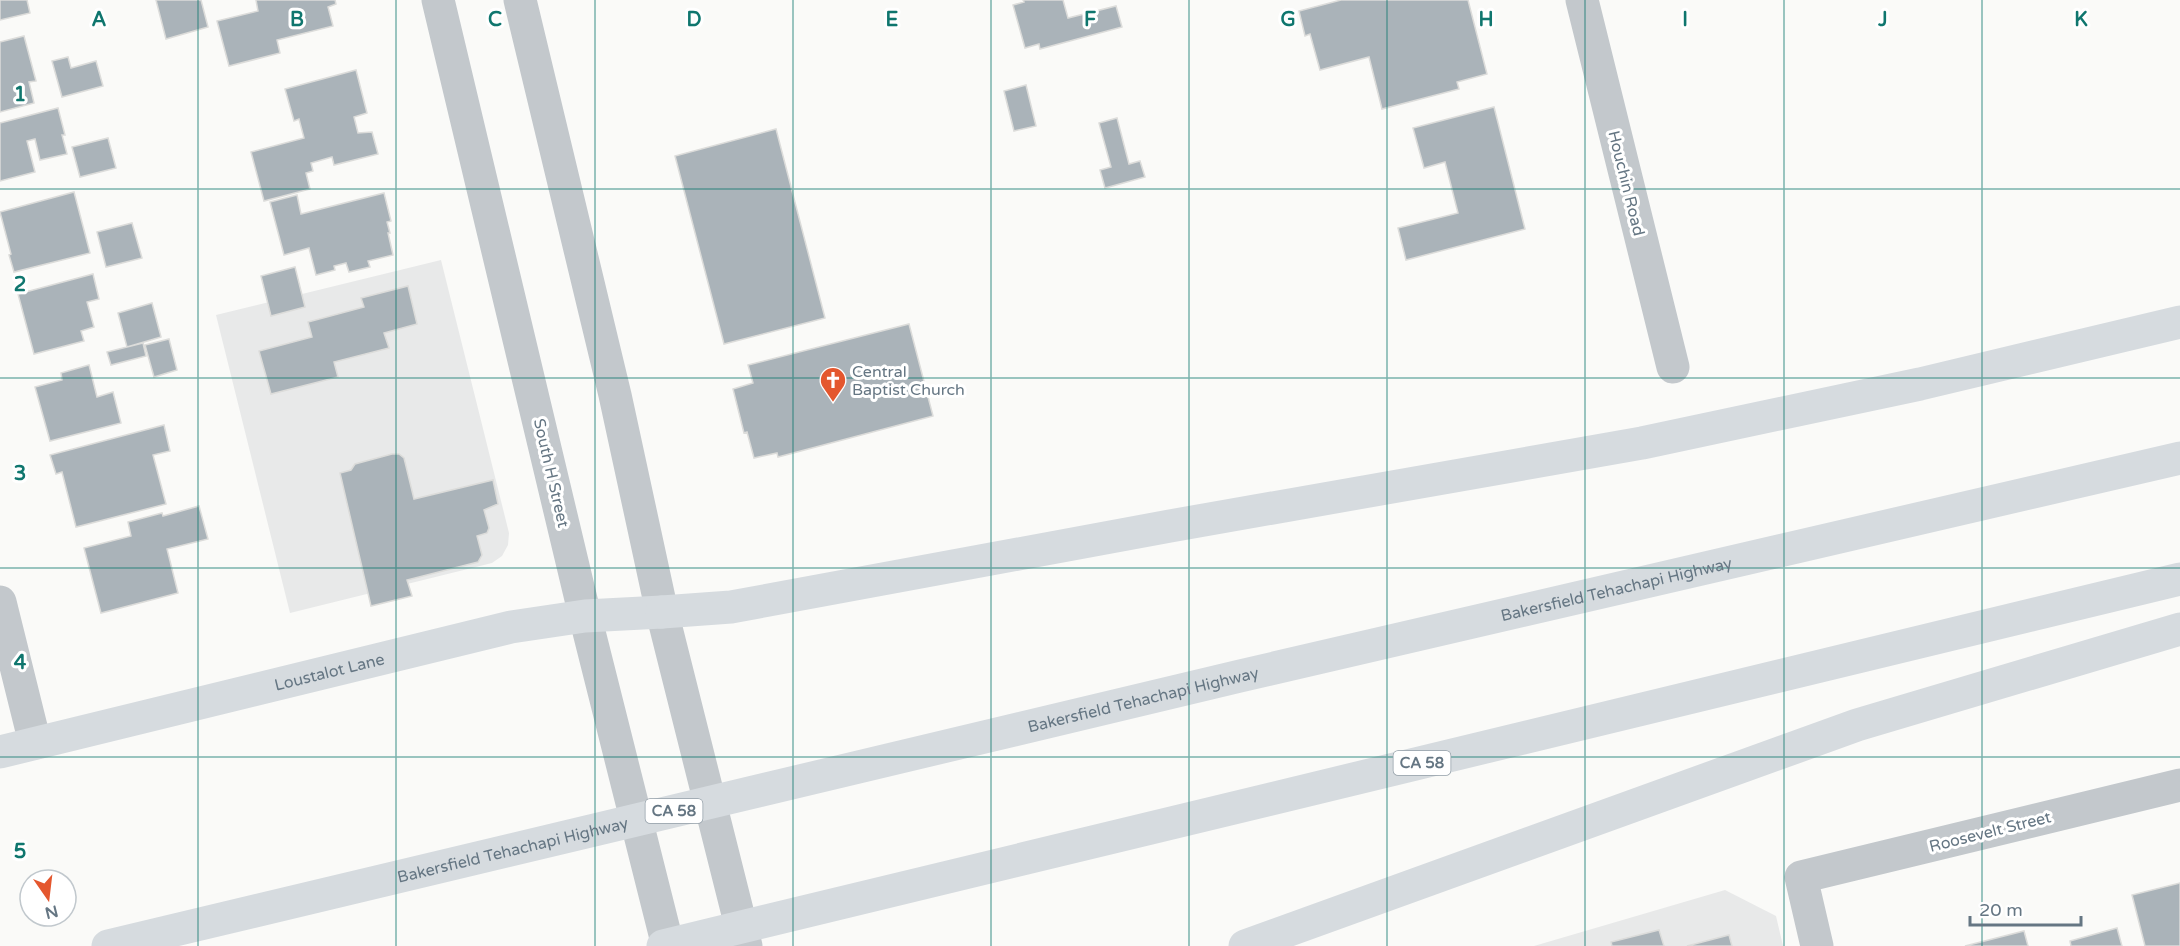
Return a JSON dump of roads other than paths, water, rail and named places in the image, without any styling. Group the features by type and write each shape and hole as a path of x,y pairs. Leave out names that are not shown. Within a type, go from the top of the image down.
{"main road":[{"name":"Loustalot Lane","path":"0,752 511,627 585,616 731,607 1170,526 1642,443 1920,384 2180,322"},
{"name":"Bakersfield Tehachapi Highway","path":"108,946 1228,679 2180,458"},
{"name":"CA 58","path":"663,946 2180,579"},
{"path":"1245,946 1857,725 2180,629"}],"street":[{"name":"South H Street","path":"438,0 585,616 668,946"},
{"path":"520,0 615,395 662,612 746,946"},
{"name":"Houchin Road","path":"1582,0 1673,367"},
{"path":"0,602 35,743"},
{"name":"Roosevelt Street","path":"1817,946 1801,877 2180,785"}],"place":[{"name":"Central Baptist Church","path":"833,403"}]}
